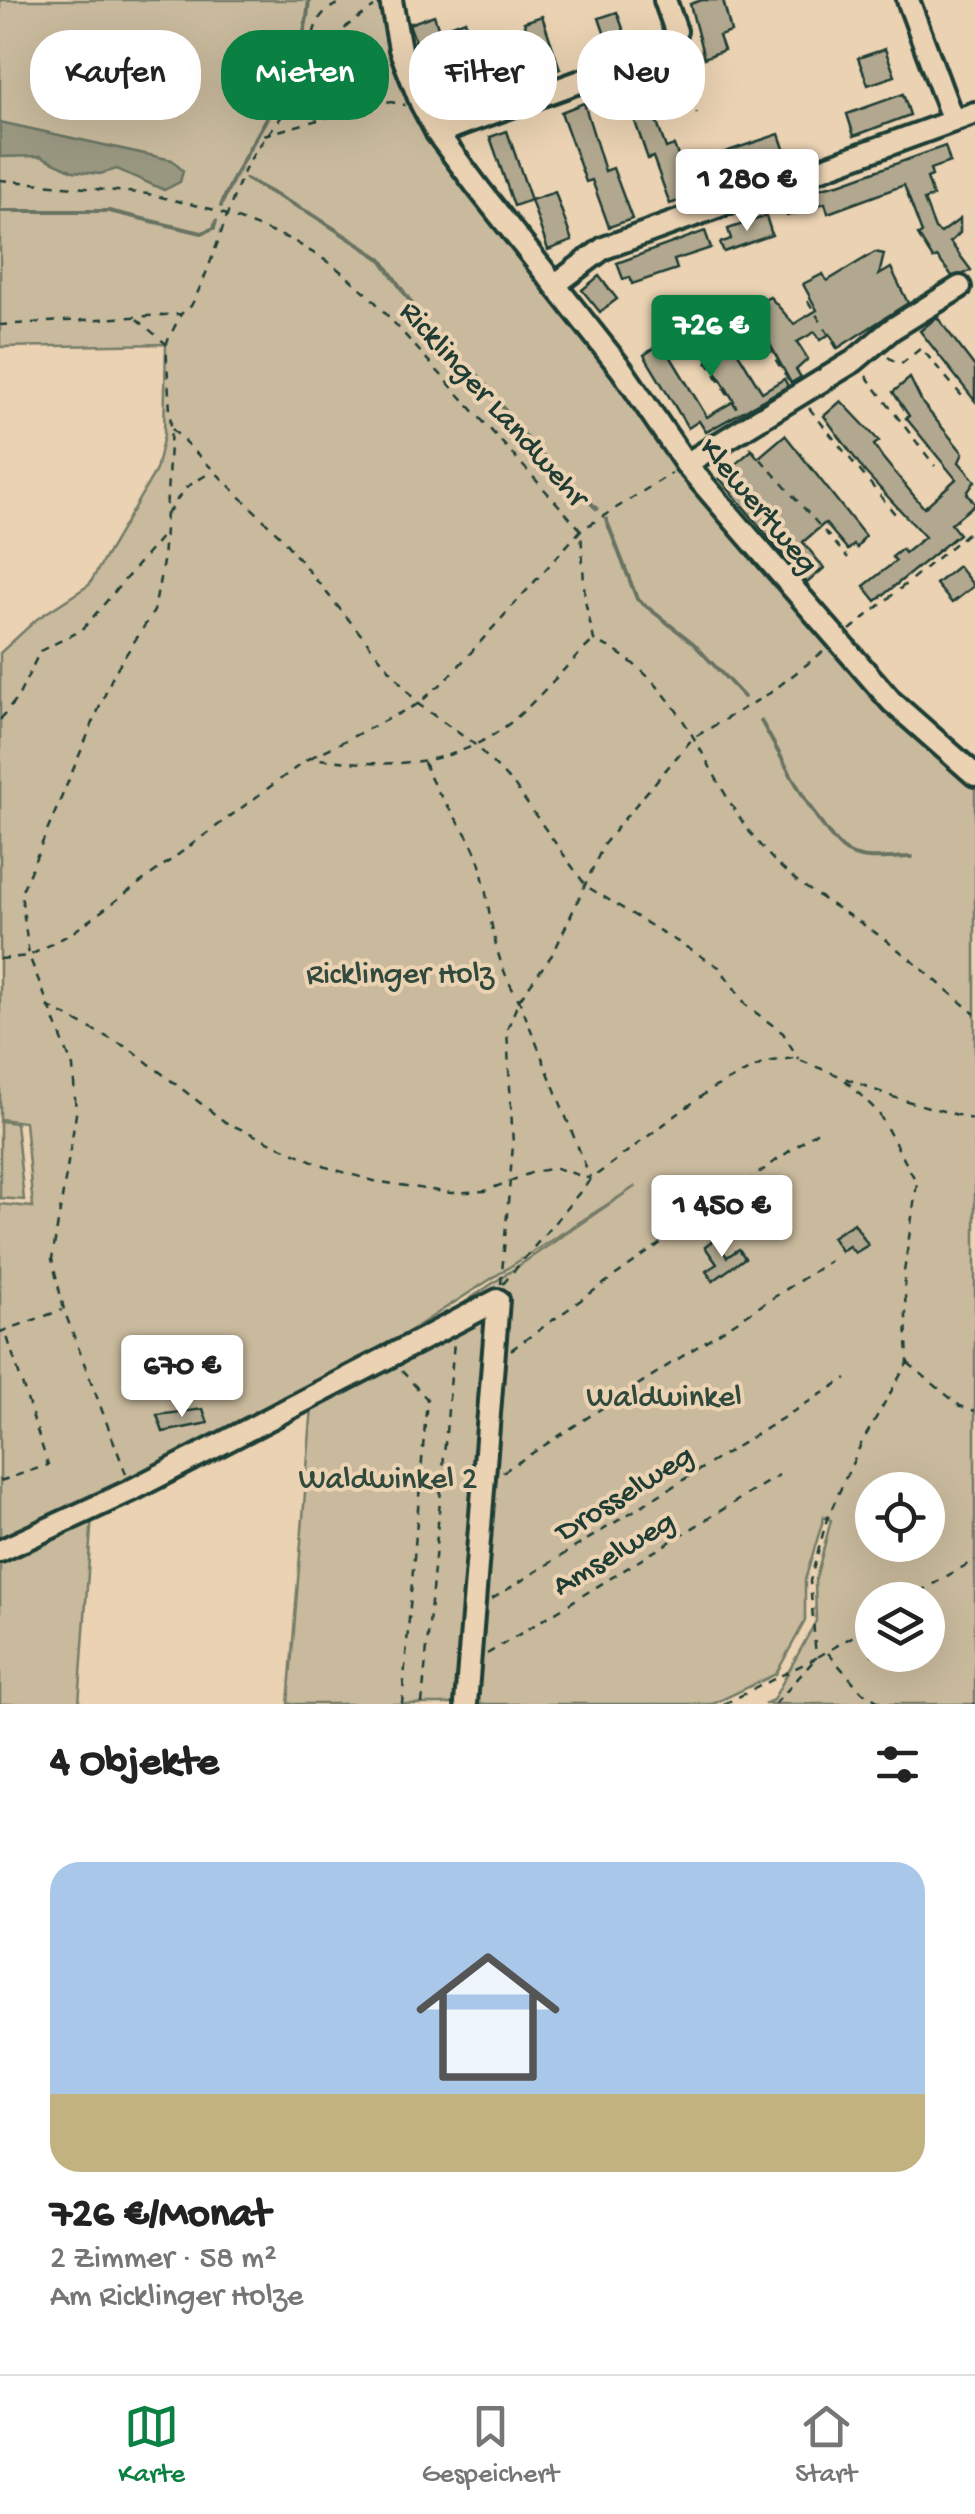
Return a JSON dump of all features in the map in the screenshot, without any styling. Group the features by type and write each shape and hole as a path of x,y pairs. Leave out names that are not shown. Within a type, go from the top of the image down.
{"street":[{"name":"Klewertweg","path":"391,0 400,49 409,72"},
{"path":"665,0 676,30"},
{"path":"908,0 953,120"},
{"path":"437,132 577,82"},
{"path":"556,284 604,248 975,113"},
{"name":"Klewertweg","path":"430,120 556,284 686,464 836,641 914,724 975,774"},
{"path":"686,464 851,363 892,329 960,287"},
{"path":"0,1551 132,1490 498,1300 466,1704"}],"path":[{"path":"316,30 320,15 328,6 350,0"},
{"path":"344,30 379,0"},
{"path":"263,136 386,101 409,105"},
{"path":"132,1490 64,1310 52,1259 76,1114 73,1067 29,956 21,912 26,878 114,673 154,611 166,532 171,428 166,344 180,314 200,289 242,176 263,136 278,120"},
{"name":"Ricklinger Landwehr","path":"0,180 148,194 230,214 292,240 368,294 580,530 585,601 594,640"},
{"path":"808,300 851,363 936,466"},
{"path":"0,325 180,314"},
{"path":"136,318 166,344"},
{"path":"750,319 798,395 895,514"},
{"path":"698,347 743,429 848,558"},
{"path":"873,348 900,365 920,348 962,396"},
{"path":"171,428 211,472 280,536 418,704 474,744 514,785 586,886 719,967 747,1006 783,1033 799,1060"},
{"path":"0,960 29,956 72,933 309,758 418,704 447,679 580,530 686,464"},
{"path":"166,515 185,488 211,472"},
{"path":"975,527 770,693 693,738 604,844 554,952 519,1000 507,1030 513,1145 501,1287 591,1178 711,1089 766,1062 799,1060 844,1079 975,1120"},
{"path":"0,720 18,697 40,651 82,630 166,532"},
{"path":"309,758 392,767 424,762 474,744 510,723 594,640 643,668 683,714 725,800 786,872 883,938 975,1014"},
{"path":"424,762 432,789 479,863 493,943 591,1178"},
{"path":"46,1006 130,1049 226,1122 326,1166 374,1181 451,1192 485,1190 556,1168 591,1178"},
{"path":"776,1704 816,1658 810,1581 827,1519 861,1444 908,1362 904,1272 917,1183 878,1112 844,1079"},
{"path":"492,1364 819,1130"},
{"path":"485,1484 830,1262"},
{"path":"0,1481 48,1466 3,1331 64,1310"},
{"path":"422,1704 456,1323"},
{"path":"394,1357 427,1400 402,1704"},
{"path":"908,1362 960,1406 975,1412"},
{"name":"Drosselweg","path":"474,1610 847,1378"},
{"name":"Amselweg","path":"469,1665 779,1475"},
{"path":"936,1582 975,1560"},
{"path":"724,1704 855,1635"},
{"path":"827,1652 862,1692 883,1704"}],"green space":[{"path":"0,0 383,0 396,64 409,82 409,120 436,120 684,469 975,780 975,1704 764,1704 773,1700 816,1621 815,1582 831,1520 824,1517 805,1580 805,1621 776,1674 713,1704 288,1704 312,1406 636,1186 352,1368 0,1541 0,1204 33,1207 25,1122 0,1119 0,653 37,619 89,585 156,470 164,435 166,344 0,347"},
{"path":"0,1121 16,1123 24,1200 0,1198"},
{"path":"92,1514 79,1704 0,1704 0,1558"}],"shaded area":[{"path":"0,122 172,160 183,171 180,182 164,190 117,169 100,174 73,171 41,156 0,157"}],"building":[{"path":"723,0 731,32 719,36 724,50 705,58 705,30 697,30 690,4"},
{"path":"617,12 623,30 603,30 599,18"},
{"path":"434,15 439,30 411,30 409,24"},
{"path":"542,16 547,30 527,30 524,22"},
{"path":"465,20 469,30 439,30"},
{"path":"885,49 895,76 868,85 858,58"},
{"path":"903,94 910,115 854,136 847,114"},
{"path":"577,106 577,120 589,120 605,171 613,168 632,219 609,227 592,180 586,182 561,112"},
{"path":"634,120 656,120 666,148 674,145 693,196 670,204 653,157 648,159"},
{"path":"507,131 531,200 514,206 490,137"},
{"path":"779,134 789,163 732,182 722,153"},
{"path":"945,146 950,162 930,169 932,176 927,178 933,196 924,200 935,229 941,233 960,219 960,233 950,242 971,270 964,274 952,276 937,257 933,259 918,235 922,233 904,185 828,213 825,203 787,216 781,198 842,183"},
{"path":"555,192 572,241 548,250 531,200"},
{"path":"766,216 772,235 724,252 720,243 731,239 728,229"},
{"path":"705,231 711,248 674,260 677,269 632,284 630,277 623,279 617,263"},
{"path":"875,252 884,254 879,275 891,268 908,303 838,348 830,334 820,340 815,332 797,342 808,359 796,370 801,377 791,383 749,306 770,297 794,324 817,310 803,284 823,274 827,281"},
{"path":"599,276 617,299 600,312 582,290"},
{"path":"937,317 975,367 975,401 920,331"},
{"path":"718,320 762,392 784,379 788,386 706,432 699,421 688,428 644,355 656,347 660,352 666,349 707,417 734,401 697,340 701,338 697,332"},
{"path":"910,378 923,404 963,453 959,462 975,481 967,493 975,504 951,524 959,534 876,601 864,586 896,561 892,557 902,549 905,553 925,537 865,472 824,416 841,401 879,441 874,445 882,457 924,508 956,479 906,418 909,416 893,392"},
{"path":"785,435 865,536 857,548 854,545 848,550 825,523 803,542 824,568 807,583 719,478 752,450 758,458"},
{"path":"958,566 974,586 952,603 936,584"},
{"path":"854,1223 868,1245 855,1253 849,1246 841,1251 832,1237"},
{"path":"715,1239 727,1257 739,1249 745,1258 713,1281 706,1271 717,1264 705,1247"},
{"path":"203,1409 208,1423 163,1432 157,1415"}],"waterway":[{"path":"221,206 297,56 309,0"},
{"path":"246,179 313,215 381,259 445,352 476,373 533,446 597,509"},
{"path":"0,211 109,211 202,233 214,228 216,221"},
{"path":"606,519 637,599 693,643 744,697"},
{"path":"761,721 814,813 838,845 863,857 912,857"}],"park label":[{"name":"Ricklinger Holz","path":"400,971"},
{"name":"Waldwinkel","path":"664,1394"},
{"name":"Waldwinkel 2","path":"388,1476"}]}
